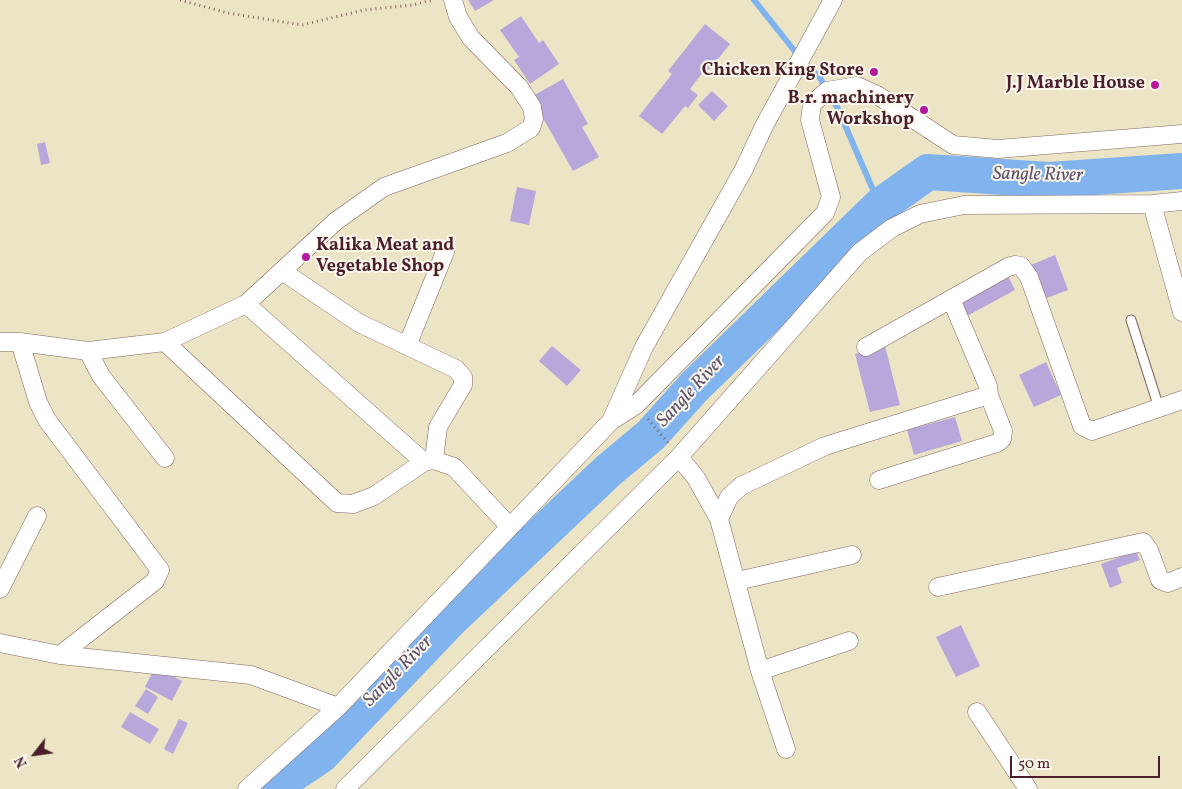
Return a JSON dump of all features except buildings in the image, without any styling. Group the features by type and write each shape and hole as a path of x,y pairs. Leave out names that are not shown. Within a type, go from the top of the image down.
{"street":[{"path":"0,342 20,342 88,350 165,342 246,304 336,221 384,187 507,143 531,128 534,119 532,107 519,88 471,38 458,17 453,0"},
{"path":"611,420 644,347 744,168 764,126 833,0"},
{"path":"247,789 338,708 611,420 636,405 825,213 831,197 810,120 812,104 827,91 857,86 877,94 954,145 998,149 1182,134"},
{"path":"346,789 679,457 860,252 892,228 920,214 964,205 1152,204 1182,202"},
{"path":"1152,204 1182,312"},
{"path":"407,346 445,252"},
{"path":"866,347 1008,267 1021,266 1029,277 1082,426 1092,431 1182,400"},
{"path":"165,342 337,503 353,504 374,496 429,461 438,427 463,385 463,377 456,369 359,323 282,271"},
{"path":"880,480 997,443 1002,439 1003,431 989,395 988,386 951,299"},
{"path":"246,304 429,461 454,467 510,527"},
{"path":"20,342 38,402 47,420 160,570 155,581 60,655"},
{"path":"88,350 101,376 165,458"},
{"path":"719,519 729,497 741,486 825,446 989,395"},
{"path":"679,457 696,478 719,519 760,671 786,749"},
{"path":"2,579 37,516"},
{"path":"938,586 1143,542 1149,550 1160,580 1168,583 1182,577"},
{"path":"737,580 852,555"},
{"path":"760,671 849,641"},
{"path":"0,643 60,655 251,675 338,708"},
{"path":"977,712 1028,789"}],"lane":[{"path":"1131,320 1159,408"}],"path":[{"path":"180,0 228,13 302,25 364,10 413,5 432,0"},
{"path":"636,405 679,457"}],"waterway":[{"path":"754,0 801,59 820,78 838,109 880,206"},
{"name":"Sangle River","path":"271,789 321,755 449,621 609,470 651,435 694,387 880,206 928,172 1049,180 1182,171"}],"place":[{"name":"Chicken King Store","path":"874,72"},
{"name":"J.J Marble House","path":"1155,85"},
{"name":"B.r. machinery Workshop","path":"924,110"},
{"name":"Kalika Meat and Vegetable Shop","path":"306,257"}]}
